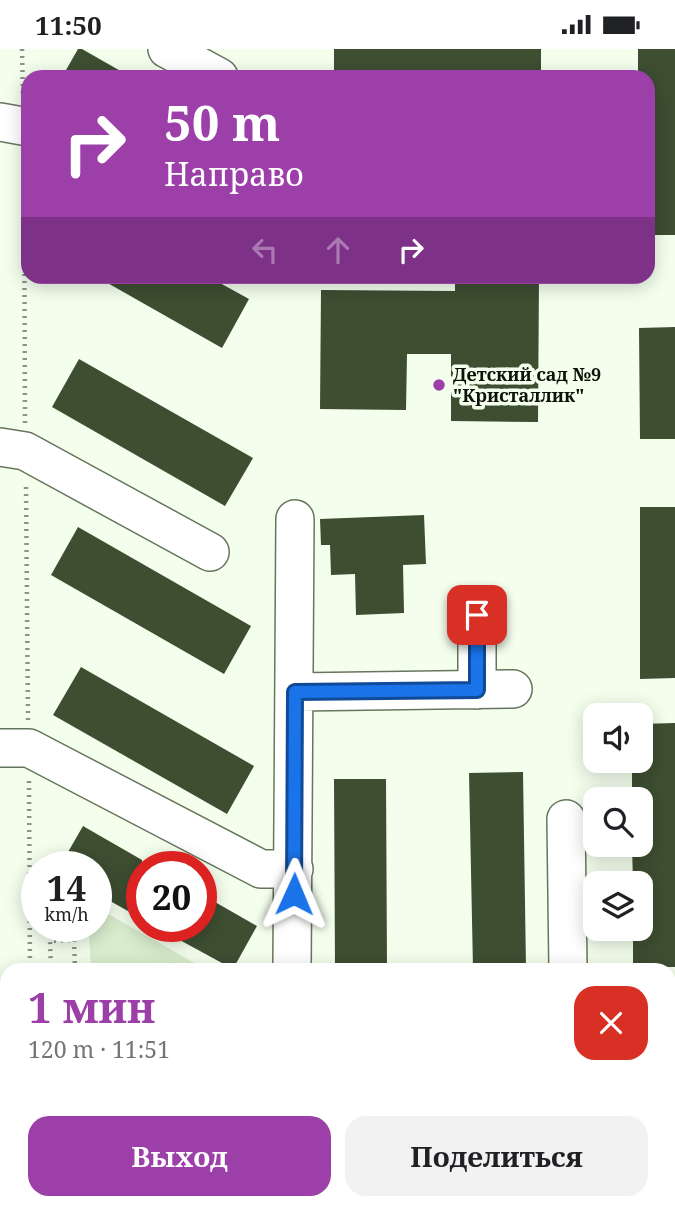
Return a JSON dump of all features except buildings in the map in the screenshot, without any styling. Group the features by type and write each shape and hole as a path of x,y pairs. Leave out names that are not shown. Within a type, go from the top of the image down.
{"street":[{"path":"167,49 206,70"},
{"path":"13,449 210,552"},
{"path":"292,963 295,520"},
{"path":"477,615 477,690"},
{"path":"295,692 513,689"},
{"path":"14,748 261,869 294,869"},
{"path":"566,819 568,963"}],"path":[{"path":"22,49 17,125 13,449 14,748 30,963"},
{"path":"51,963 50,941 74,940 75,963"}],"green space":[{"path":"112,916 126,924 126,942 158,942 194,963 91,963 90,942 112,942"}],"place":[{"name":"Детский сад №9 \"Кристаллик\"","path":"439,385"}],"route":[{"path":"294,894 295,692 477,690 477,615"}]}
